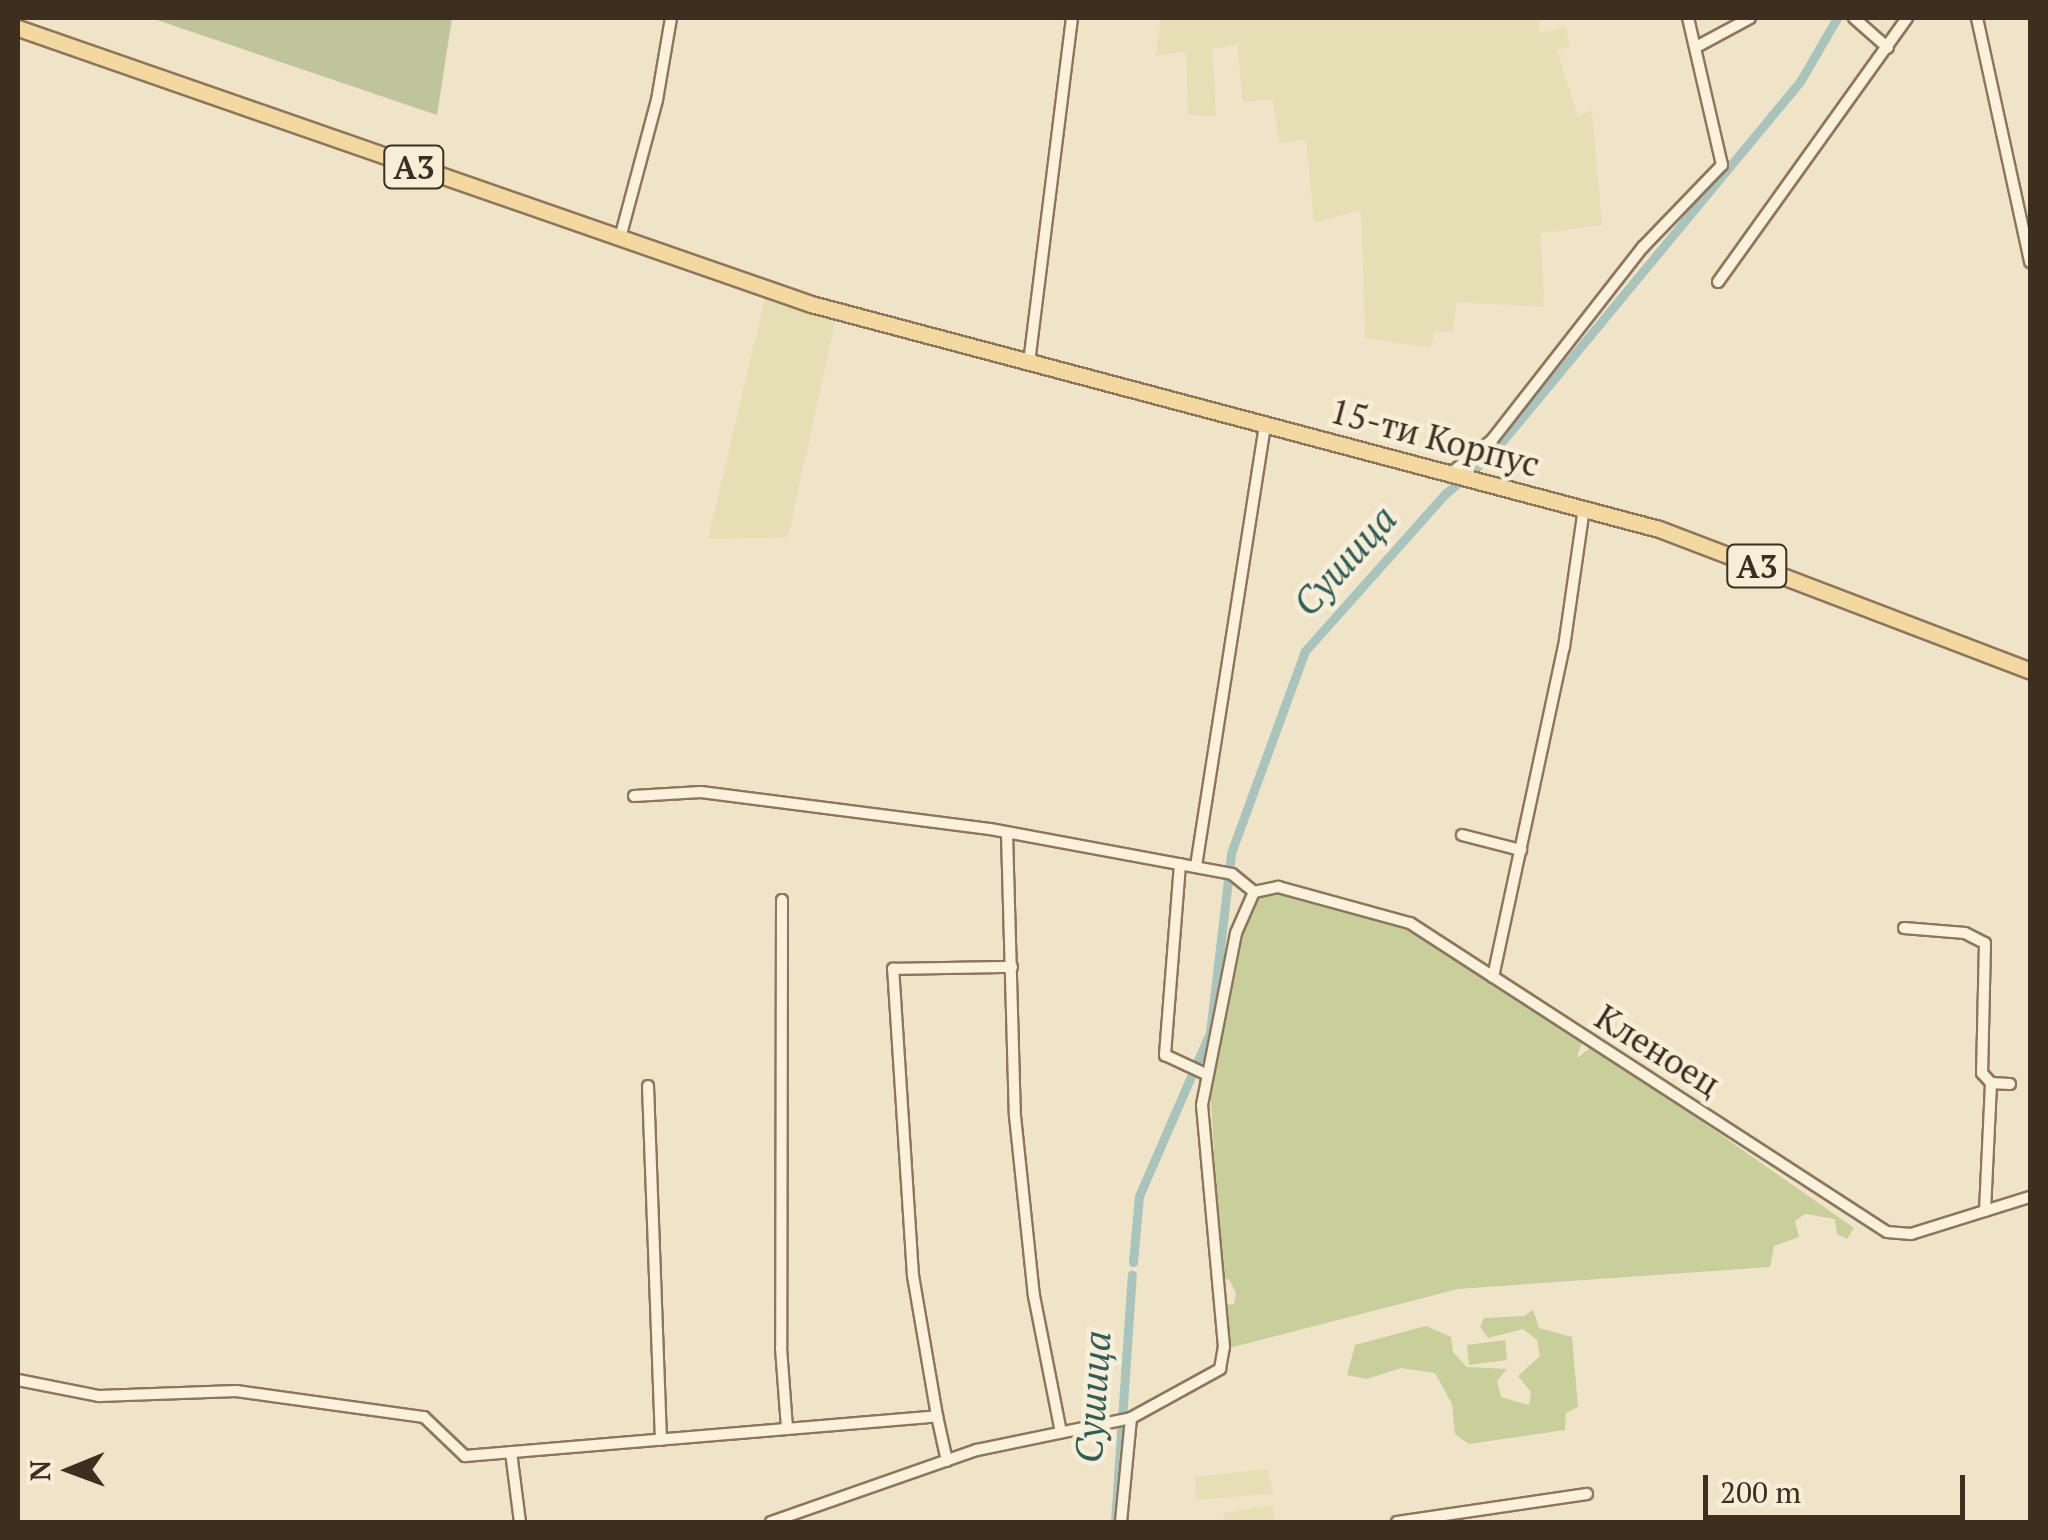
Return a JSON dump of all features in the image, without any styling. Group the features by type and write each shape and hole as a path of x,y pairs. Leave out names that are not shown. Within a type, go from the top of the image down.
{"main road":[{"name":"A3","path":"18,28 620,238"},
{"name":"15-ти Корпус","path":"620,238 811,304 1659,529 2030,671"}],"street":[{"path":"620,238 657,100 671,18"},
{"path":"1030,362 1072,18"},
{"path":"1454,474 1492,440 1643,247 1722,165 1698,46 1688,18"},
{"path":"1698,46 1750,18"},
{"path":"1854,18 1888,48"},
{"path":"1718,282 1906,18"},
{"path":"1977,18 2030,262"},
{"path":"1196,866 1228,696 1265,423"},
{"path":"1493,977 1522,850 1527,798 1566,637 1584,508"},
{"path":"634,796 701,792 1007,834 1232,874 1254,892 1240,914 1196,1071 1224,1361 1210,1376 1131,1418 947,1460 770,1522"},
{"path":"1007,834 1024,1209 1038,1326 1061,1432"},
{"path":"1462,835 1522,850"},
{"path":"1180,864 1164,1055 1196,1071"},
{"name":"Кленоец","path":"1254,892 1278,886 1398,918 1736,1130 1863,1220 1901,1235 2030,1197"},
{"path":"782,900 780,1348 786,1428"},
{"path":"1904,928 1965,933 1985,943 1981,1068 1991,1082 1985,1211"},
{"path":"947,1460 912,1276 893,969 1012,967"},
{"path":"1991,1082 2010,1084"},
{"path":"648,1086 662,1440"},
{"path":"18,1380 99,1396 236,1390 410,1415 432,1421 464,1456 937,1416"},
{"path":"1121,1522 1131,1418"},
{"path":"511,1452 520,1522"},
{"path":"1397,1522 1588,1494"}],"shaded area":[{"path":"1161,18 1538,18 1540,33 1566,27 1570,46 1557,51 1578,116 1592,110 1602,225 1541,233 1544,307 1456,302 1453,332 1434,331 1431,348 1365,338 1361,210 1314,223 1306,140 1279,143 1273,100 1243,102 1237,45 1213,49 1216,116 1188,115 1186,52 1156,55"},
{"path":"766,293 836,318 788,537 708,539"},
{"path":"1268,1469 1273,1494 1196,1500 1195,1477"},
{"path":"1272,1505 1275,1522 1224,1522 1223,1513"}],"green space":[{"path":"151,18 452,18 437,115"},
{"path":"1280,895 1403,928 1435,945 1582,1041 1577,1058 1590,1048 1640,1078 1854,1228 1847,1239 1837,1234 1835,1219 1805,1214 1795,1221 1799,1237 1774,1246 1770,1267 1458,1289 1229,1348 1224,1305 1234,1304 1236,1293 1229,1279 1222,1280 1210,1087 1250,905 1261,896"},
{"path":"1533,1310 1539,1328 1572,1337 1578,1407 1566,1413 1565,1430 1469,1444 1455,1434 1452,1404 1435,1373 1401,1368 1367,1379 1347,1375 1355,1345 1426,1326 1451,1337 1453,1352 1467,1367 1507,1369 1497,1381 1501,1397 1529,1405 1531,1392 1518,1376 1540,1356 1537,1340 1523,1329 1488,1338 1480,1327 1484,1318 1524,1316"},
{"path":"1505,1340 1507,1360 1469,1365 1467,1345"}],"waterway":[{"name":"Сушица","path":"1133,1262 1139,1196 1210,1033 1231,853 1305,651 1445,494 1491,455 1801,80 1837,18"},
{"name":"Сушица","path":"1115,1522 1132,1275"}]}
